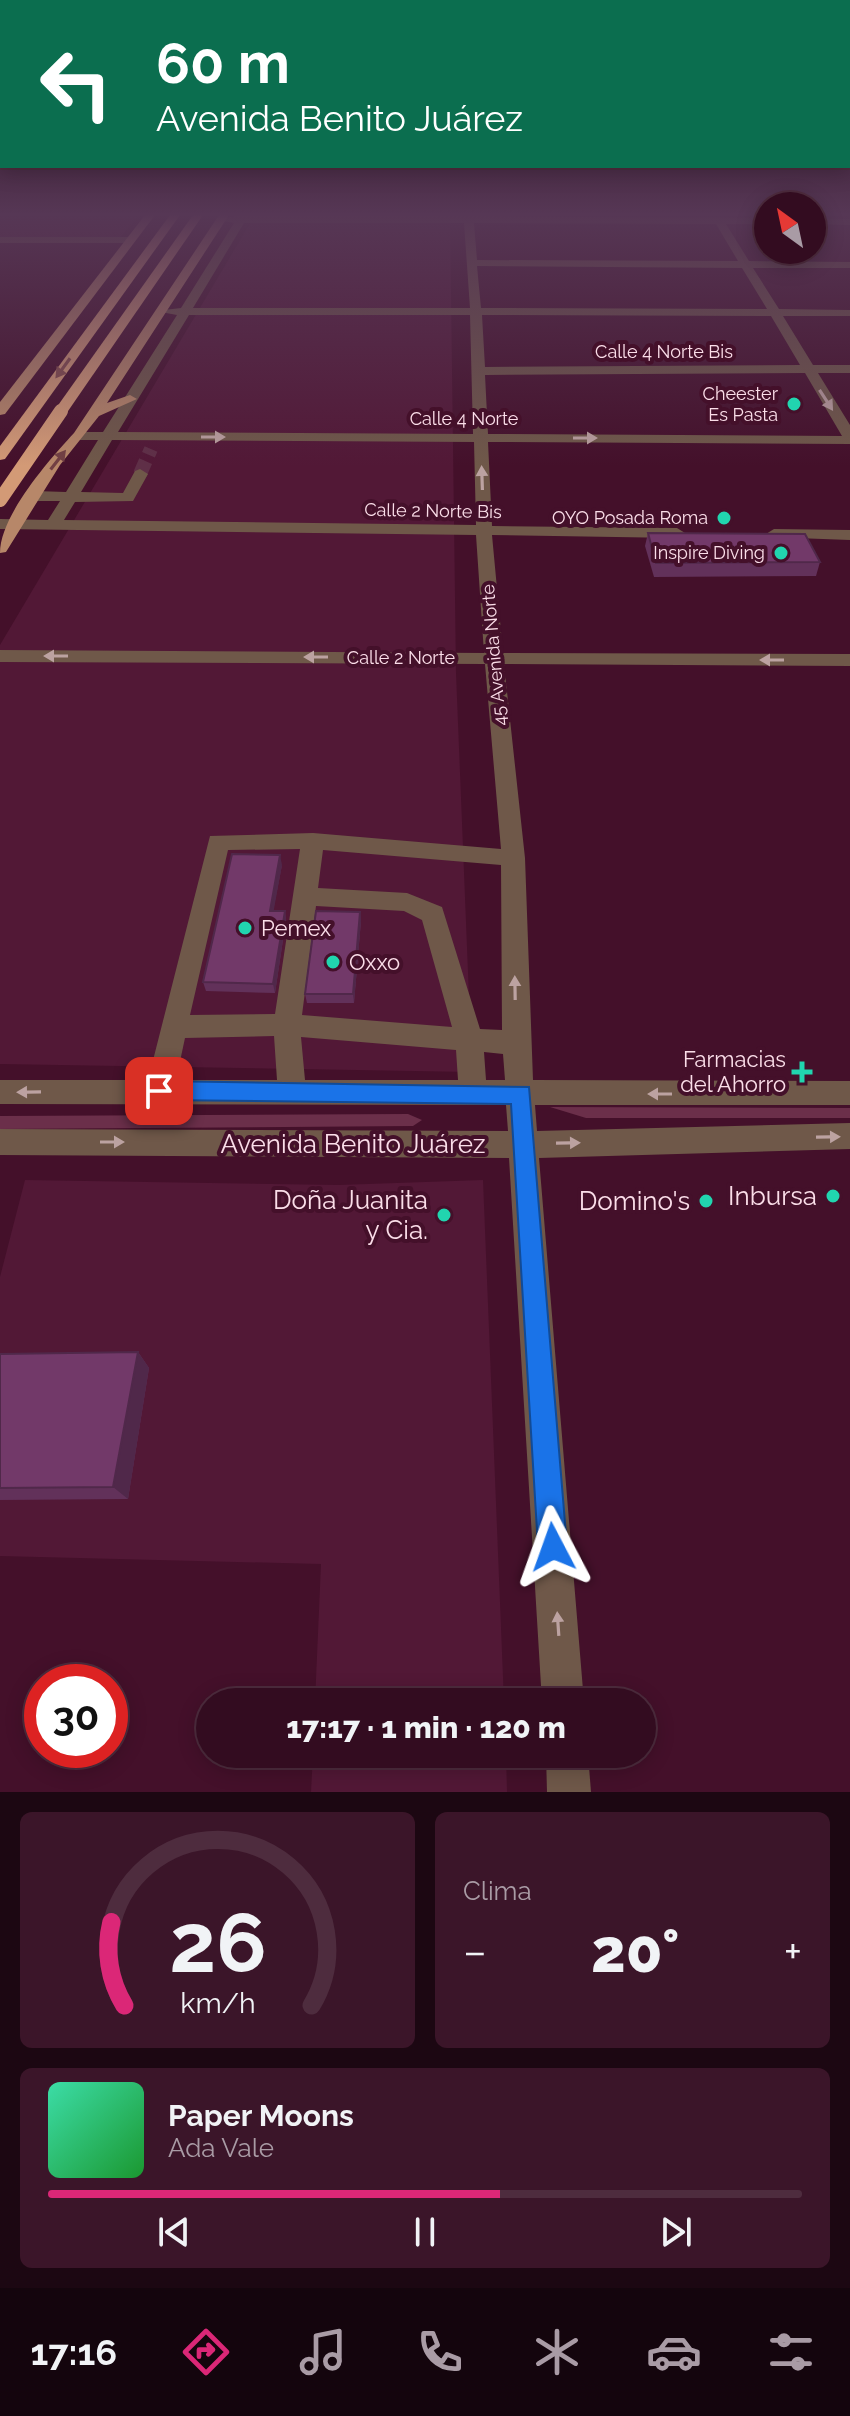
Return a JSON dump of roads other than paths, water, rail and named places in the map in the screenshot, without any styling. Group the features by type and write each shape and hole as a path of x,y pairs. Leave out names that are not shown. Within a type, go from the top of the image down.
{"highway":[{"path":"0,456 114,299"},
{"path":"0,500 140,299"}],"main road":[{"path":"0,411 85,299"},
{"path":"0,548 7,525 35,496 54,463 79,436 169,299"},
{"path":"133,355 150,369"},
{"path":"94,413 130,399"}],"street":[{"path":"52,527 191,299"},
{"name":"45 Avenida Norte","path":"473,299 479,371 484,531 513,858 516,1043 562,1688"},
{"path":"764,299 850,438"},
{"path":"161,311 850,313"},
{"name":"Calle 4 Norte Bis","path":"479,371 850,369"},
{"path":"116,420 246,421 242,438"},
{"name":"Calle 4 Norte","path":"79,436 154,443 242,438 850,438"},
{"path":"35,496 128,498 140,474"},
{"name":"Calle 2 Norte Bis","path":"7,525 695,533"},
{"path":"757,534 850,535"},
{"name":"Calle 2 Norte","path":"0,656 850,660"},
{"path":"292,1091 287,1025 313,841"},
{"path":"159,1091 218,842 313,841 513,858"},
{"path":"306,896 407,902 433,914 469,1038 473,1093"},
{"path":"175,1027 287,1025 516,1043"},
{"path":"0,1092 850,1093"},
{"name":"Avenida Benito Juárez","path":"0,1142 525,1145 850,1136"},
{"path":"568,1768 569,1792"}],"tunnel":[{"path":"140,474 151,449"}],"place":[{"name":"Cheester Es Pasta","path":"794,404"},
{"name":"OYO Posada Roma","path":"724,518"},
{"name":"Inspire Diving","path":"781,553"},
{"name":"Pemex","path":"245,928"},
{"name":"Oxxo","path":"333,962"},
{"name":"Farmacias del Ahorro","path":"802,1072"},
{"name":"Inbursa","path":"833,1196"},
{"name":"Domino's","path":"706,1201"},
{"name":"Doña Juanita y Cia.","path":"444,1215"}]}
